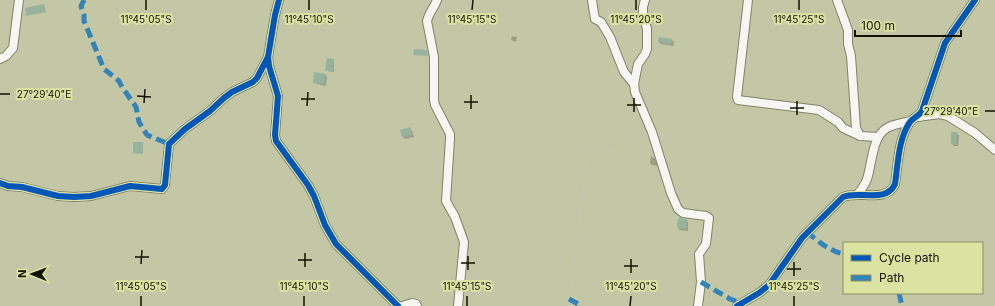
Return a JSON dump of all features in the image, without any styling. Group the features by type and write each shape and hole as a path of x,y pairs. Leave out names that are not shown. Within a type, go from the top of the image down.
{"street":[{"path":"0,59 6,56 13,48 19,0"},
{"path":"279,0 275,14 268,57 269,66 278,91 274,135 278,146 308,185 325,224 336,244 398,306"},
{"path":"445,0 436,1 427,21 434,57 435,105 450,134 446,201 455,217 463,238 458,306"},
{"path":"592,0 595,19 601,22 610,37 624,72 634,84"},
{"path":"645,0 643,13 647,29 647,49 638,64 634,84 638,100 652,132 671,193 678,210 682,213 706,216 709,218 706,244 699,254 701,282 698,306"},
{"path":"748,0 737,97 738,100 819,110 838,122 850,132 860,136 878,137"},
{"path":"837,0 847,26 848,44 851,56 855,124 860,136"},
{"path":"737,306 769,285 802,238 843,197 850,195 888,194 892,190 895,184 902,142 914,119 922,112 945,43 975,0"},
{"path":"0,183 58,196 74,197 91,196 130,186 162,189 165,185 168,144 232,92 253,82 257,78 268,57"},
{"path":"857,195 867,181 872,155 878,137 882,131 888,127 914,119 939,114 948,116 975,133 995,150"},
{"path":"402,306 412,303 416,304 417,306"}],"path":[{"path":"614,0 616,4 643,13"},
{"path":"568,306 577,246 587,148 589,147 628,154 634,133 647,121"}],"building":[{"path":"44,4 46,12 26,16 25,8"},
{"path":"659,37 672,39 671,45 658,42"},
{"path":"414,49 427,50 428,56 413,55"},
{"path":"327,58 334,59 333,71 325,71"},
{"path":"314,72 325,74 324,84 313,83"},
{"path":"410,127 412,135 402,137 400,130"},
{"path":"951,132 957,132 956,145 951,144"},
{"path":"133,142 143,142 143,154 133,153"},
{"path":"678,218 687,219 686,229 677,228"}],"marked path":[{"path":"84,0 81,6 84,21 104,69 119,81 136,107 139,122 147,135 169,144"},
{"path":"807,232 820,243 843,254"},
{"path":"701,282 730,299 741,303"},
{"path":"899,294 902,306"},
{"path":"569,299 582,306"}],"cycle path":[{"path":"279,0 268,57 269,66 278,96 275,135 276,141 308,185 314,196 325,225 336,244 398,306"},
{"path":"737,306 759,293 769,285 802,238 843,197 849,195 879,195 891,190 895,184 899,152 906,129 911,121 922,111 945,43 975,0"},
{"path":"0,183 58,196 74,197 91,196 130,186 162,189 165,185 169,144 185,129 210,111 232,92 253,82 257,78 268,57"}]}
